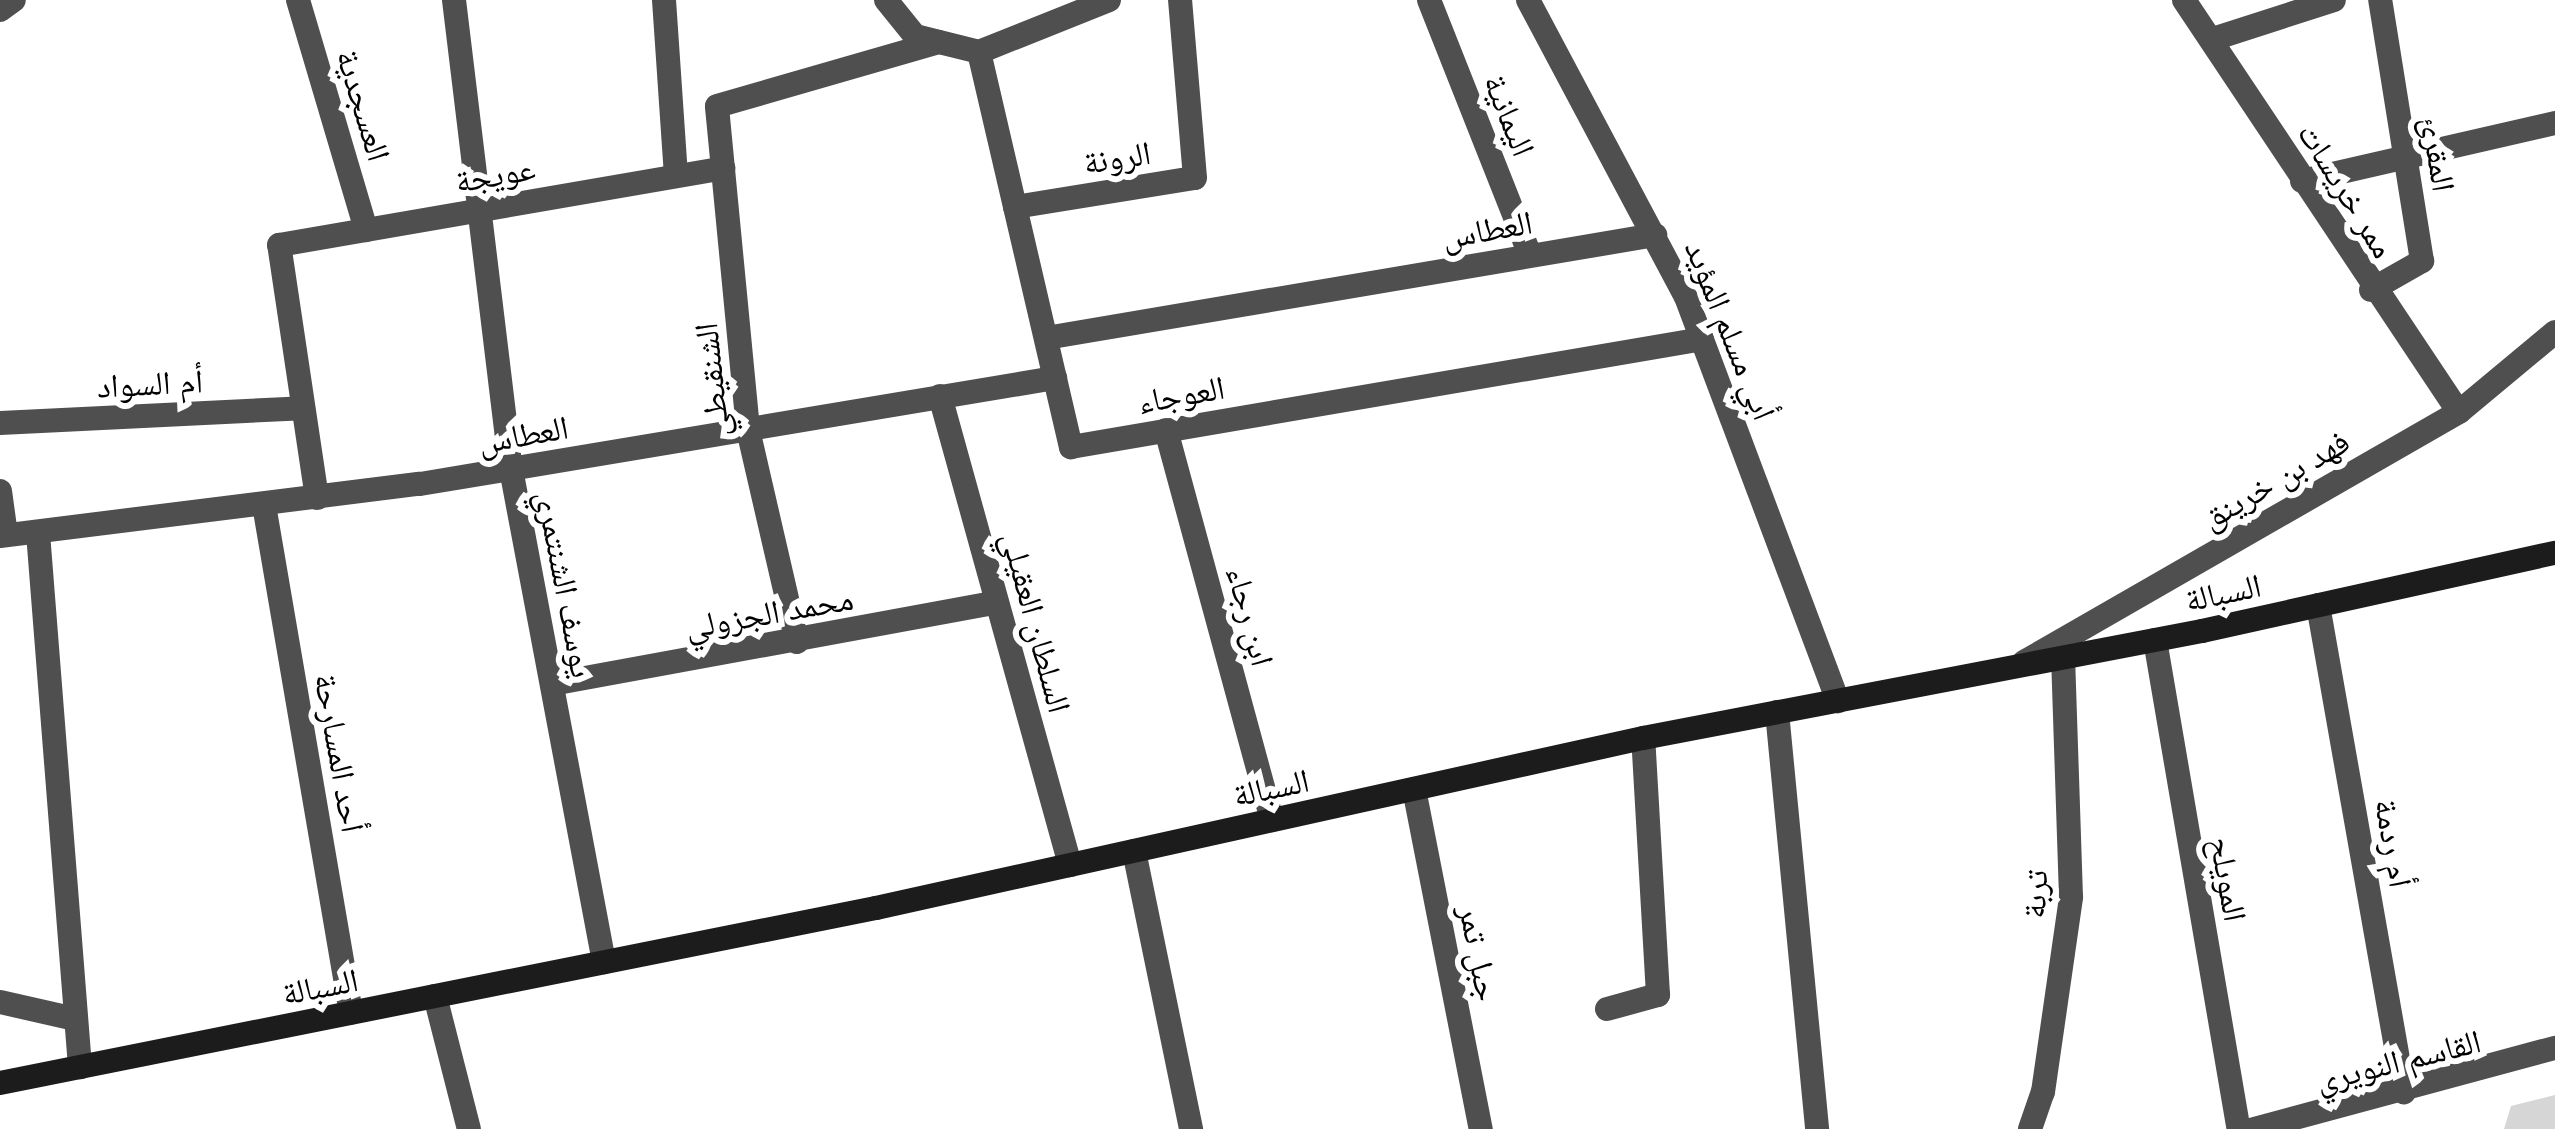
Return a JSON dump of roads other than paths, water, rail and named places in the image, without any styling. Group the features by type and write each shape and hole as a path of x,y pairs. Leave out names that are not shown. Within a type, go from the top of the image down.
{"main road":[{"name":"السبالة","path":"0,1083 604,962 1643,738 2155,640 2555,553"}],"street":[{"path":"0,10 14,0"},
{"name":"العسجدية","path":"298,0 366,230"},
{"name":"يوسف الشنتمري","path":"454,0 476,211 512,469 604,962"},
{"path":"664,0 676,176"},
{"path":"886,0 915,36 979,52 1109,0"},
{"name":"الرونة","path":"1016,207 1195,178 1180,0"},
{"name":"اليمانية","path":"1429,0 1531,255"},
{"name":"أبي مسلم المؤيد","path":"1528,0 1655,235 1702,339 1838,700"},
{"name":"ممر خريسات","path":"2184,0 2213,38 2372,290 2459,412"},
{"path":"2213,38 2334,0"},
{"name":"المقرئ","path":"2372,290 2422,261 2380,0"},
{"name":"الشنقيطي","path":"797,642 748,429 717,106 940,42"},
{"name":"العوجاء","path":"979,52 1071,447 1702,339"},
{"path":"2302,181 2555,123"},
{"name":"عويجة","path":"303,408 279,244 723,168"},
{"name":"العطاس","path":"1046,338 1655,235"},
{"name":"فهد بن خرينق","path":"2017,667 2459,412 2555,332"},
{"name":"العطاس","path":"3,535 264,505 512,469 1055,378"},
{"name":"السلطان العقيلي","path":"940,396 1070,865"},
{"path":"303,408 317,498"},
{"name":"أم السواد","path":"0,423 303,408"},
{"name":"ابن رجاء","path":"1166,430 1272,820"},
{"path":"0,491 3,535"},
{"name":"أحد المسارحة","path":"264,505 351,1013"},
{"path":"38,533 80,1067"},
{"name":"محمد الجزولي","path":"552,684 998,602"},
{"name":"أم ردمة","path":"2318,605 2404,1092"},
{"name":"المويلح","path":"2155,640 2239,1129"},
{"name":"تربة","path":"2030,1129 2043,1092 2071,897 2062,658"},
{"path":"1777,712 1817,1129"},
{"path":"1607,1009 1658,995 1643,738"},
{"name":"جبل تمر","path":"1414,789 1481,1129"},
{"path":"1134,851 1191,1129"},
{"path":"435,996 469,1129"},
{"path":"0,1002 75,1019"},
{"name":"القاسم النويري","path":"2254,1129 2303,1123 2555,1048"}]}
